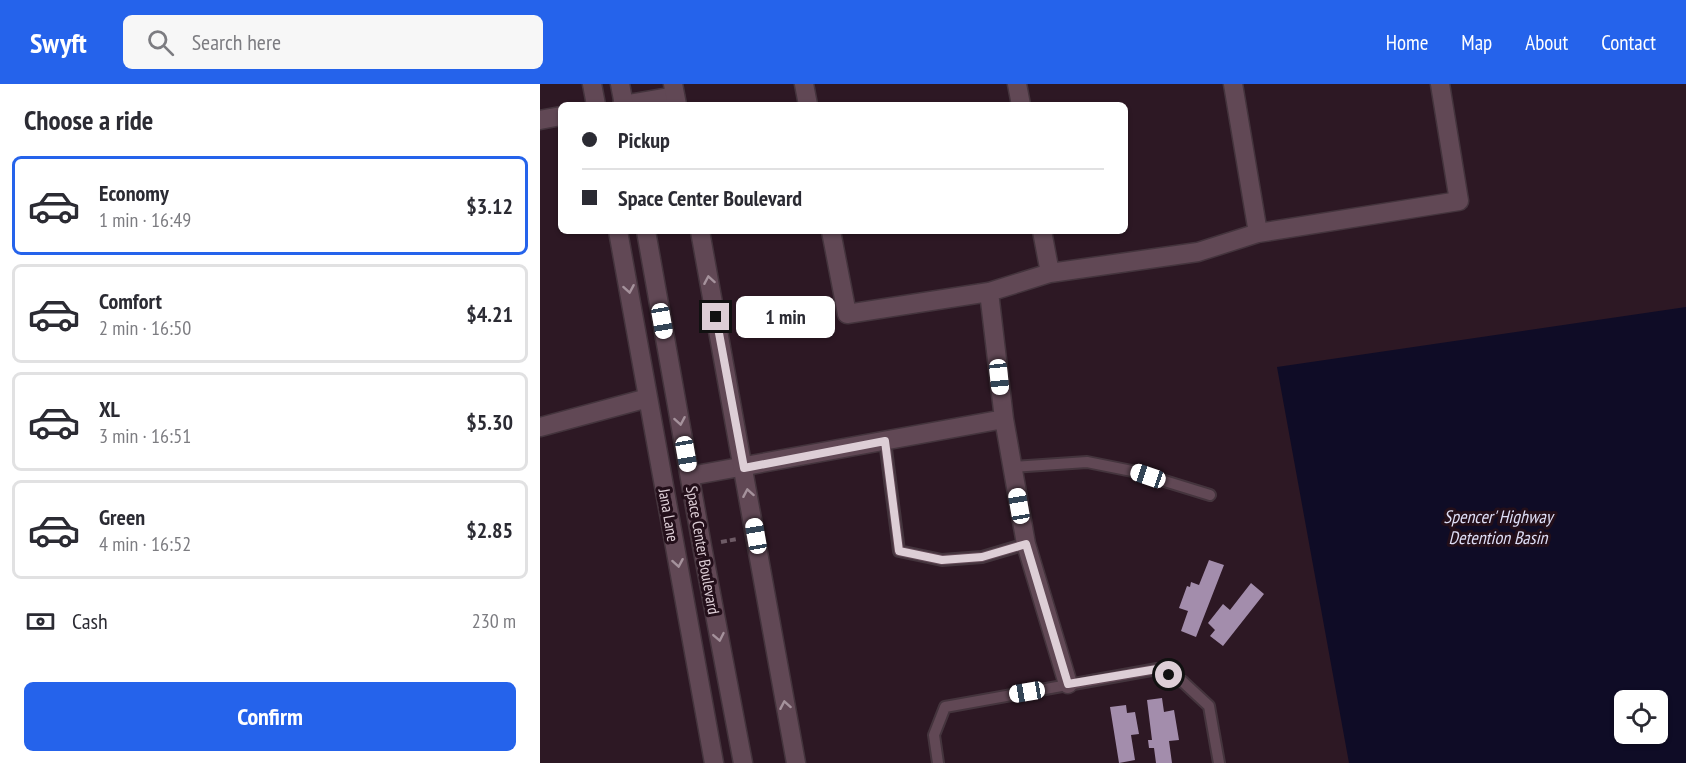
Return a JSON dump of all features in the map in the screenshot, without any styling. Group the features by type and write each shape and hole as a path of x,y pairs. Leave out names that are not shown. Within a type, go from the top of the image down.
{"street":[{"path":"592,84 595,102"},
{"path":"620,84 623,102"},
{"path":"804,84 807,102"},
{"path":"1017,84 1020,102"},
{"path":"1233,84 1258,233"},
{"path":"832,234 847,314 989,292 1050,273 1198,252 1258,233 1459,201 1440,84"},
{"path":"639,102 675,95"},
{"path":"540,120 558,117"},
{"name":"Jana Lane","path":"619,234 714,763"},
{"name":"Space Center Boulevard","path":"647,234 743,763"},
{"path":"701,234 796,763"},
{"path":"1043,234 1050,273"},
{"path":"989,292 1004,419 1026,544 1068,684"},
{"path":"540,427 648,398"},
{"path":"690,476 1004,419"}],"lane":[{"path":"885,441 899,551 942,560 982,557 1026,544"},
{"path":"1012,467 1088,462 1132,471 1210,495"},
{"path":"938,763 934,735 945,707 1157,669 1182,681 1209,706 1219,763"}],"water":[{"name":"Spencer' Highway Detention Basin","path":"1686,307 1686,763 1349,763 1277,367"}],"building":[{"path":"1209,560 1224,565 1196,637 1181,631 1188,611 1179,608 1187,586 1190,587 1191,582 1199,585"},
{"path":"1251,583 1264,594 1223,646 1210,636 1215,630 1208,623 1223,604 1230,610"},
{"path":"1162,698 1164,712 1174,710 1179,740 1169,741 1172,763 1156,763 1154,748 1149,748 1148,740 1152,740 1147,700"},
{"path":"1126,705 1127,713 1135,712 1139,734 1131,735 1135,760 1119,763 1110,707"}],"route":[{"path":"716,317 744,468 885,441 899,551 942,560 982,557 1026,544 1068,684 1157,669 1169,675"}]}
